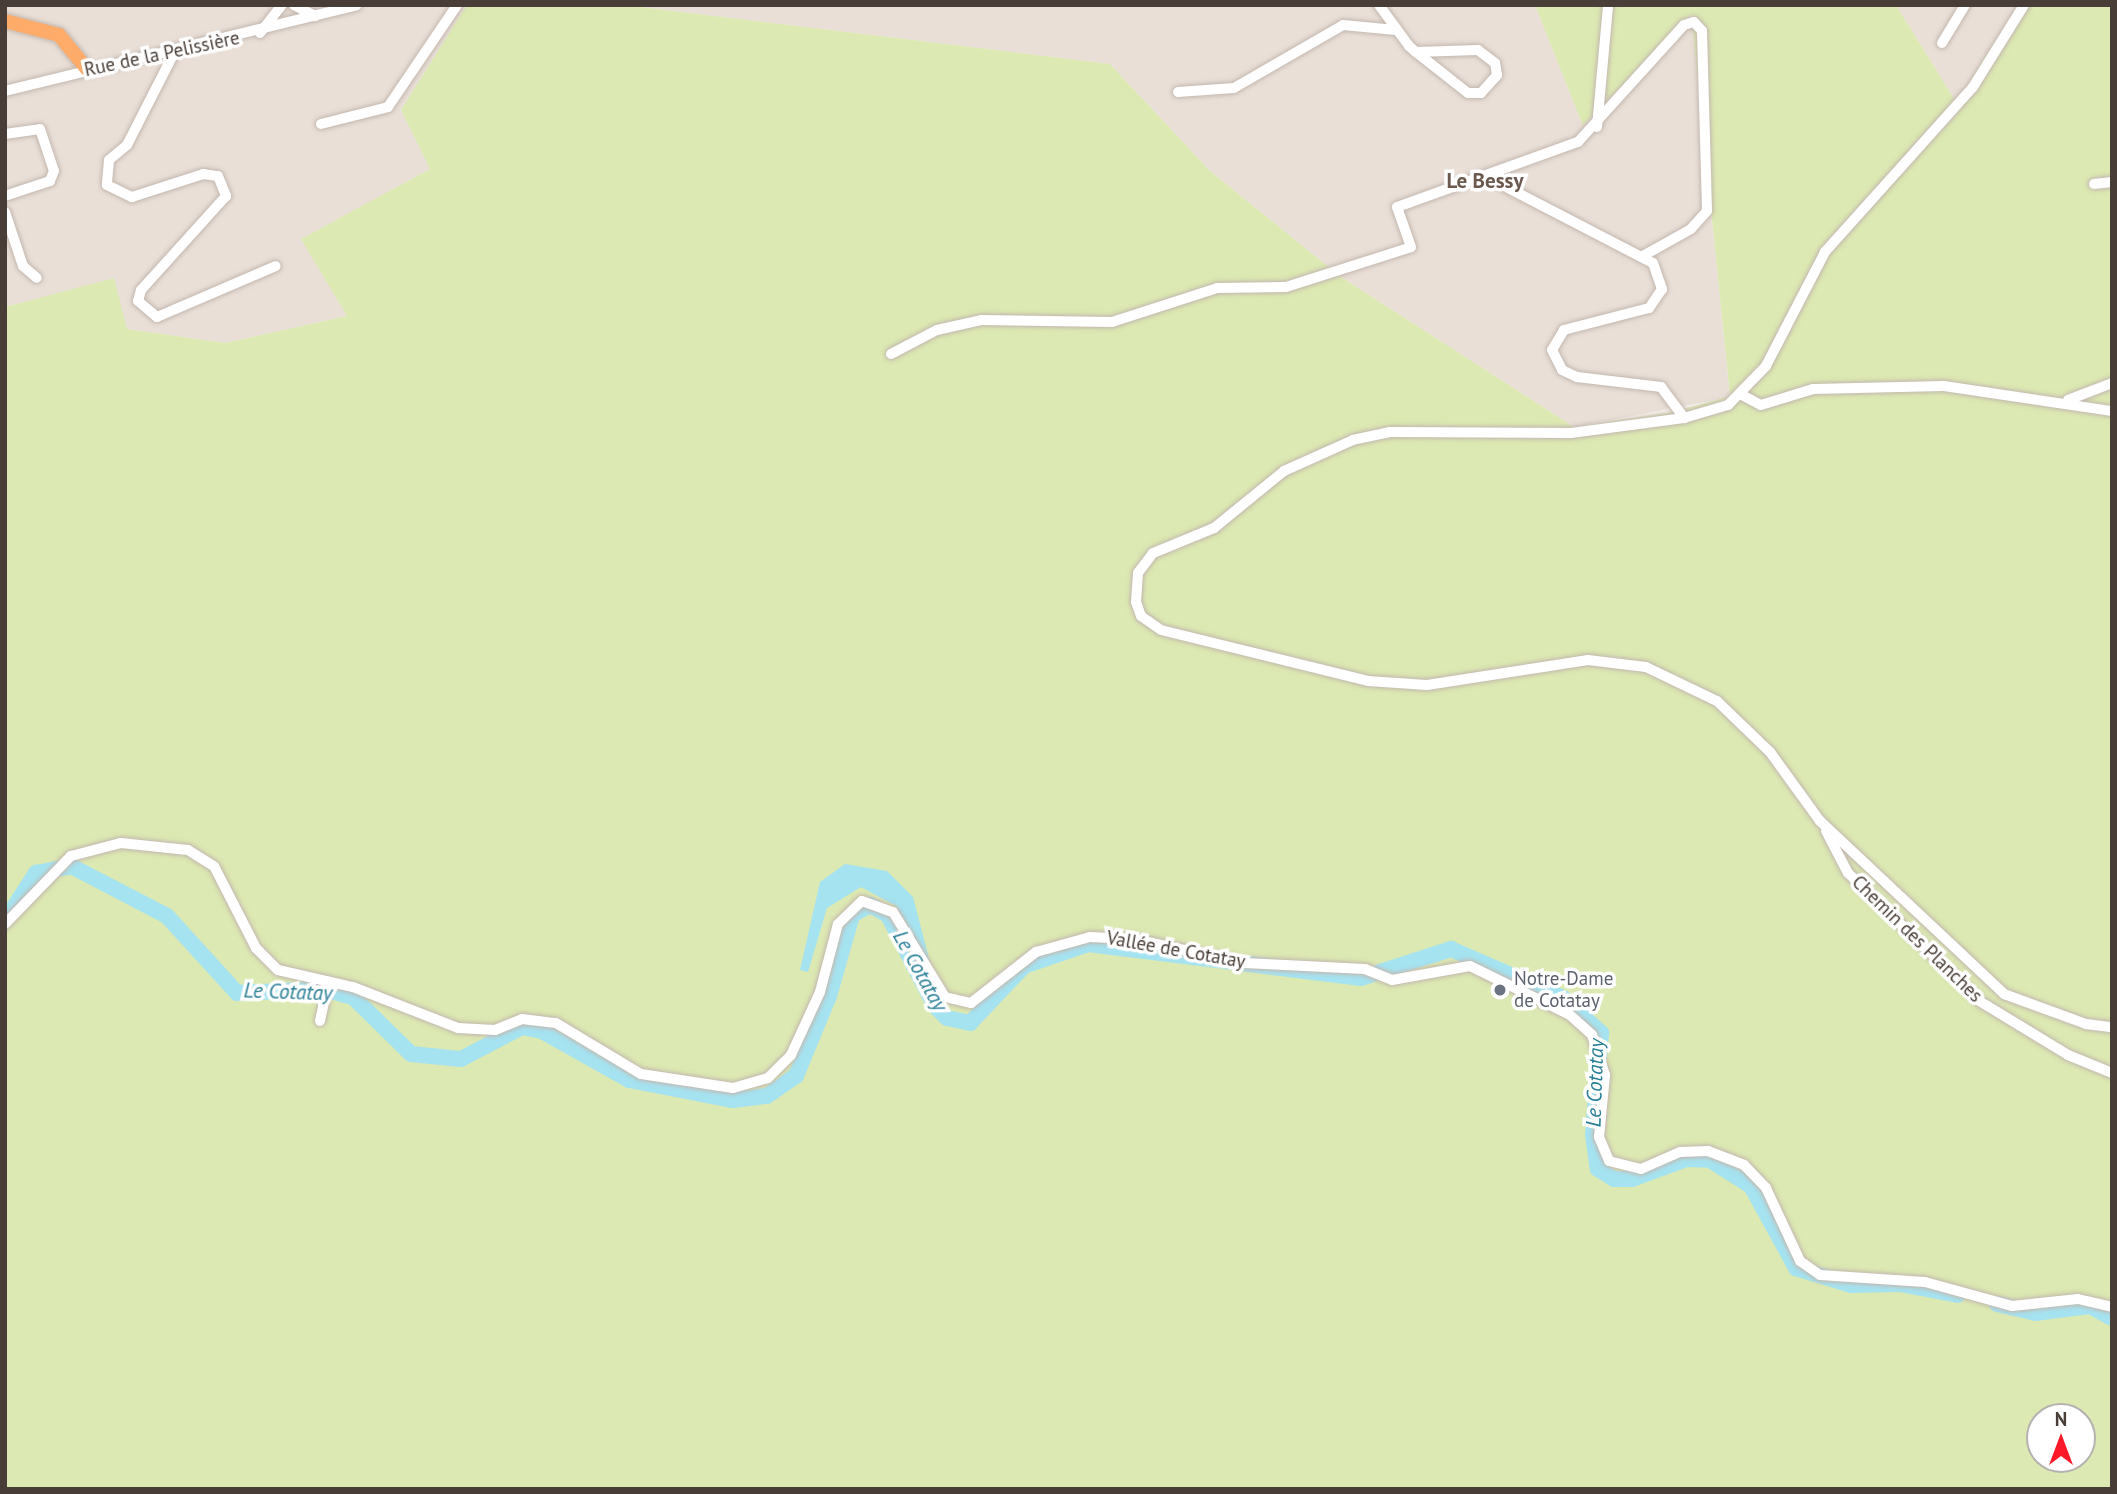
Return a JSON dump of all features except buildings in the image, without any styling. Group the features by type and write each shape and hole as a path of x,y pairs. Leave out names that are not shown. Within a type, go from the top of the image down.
{"highway":[{"path":"5,21 59,35 87,69"}],"street":[{"path":"260,33 282,5"},
{"path":"294,5 319,16"},
{"name":"Rue de la Pelissière","path":"5,91 87,69 173,55 357,5"},
{"path":"321,124 388,107 457,5"},
{"path":"1379,5 1396,30 1416,52 1468,93 1481,93 1497,75 1495,64 1478,50 1416,52"},
{"path":"1597,127 1608,5"},
{"path":"1942,43 1965,5"},
{"path":"2024,5 1973,87 1825,252 1766,366 1742,395 1684,418 1571,433 1390,432 1353,440 1284,471 1214,528 1153,553 1138,573 1139,612 1161,631 1368,681 1427,685 1588,660 1646,667 1717,701 1770,752 1821,821 2004,994 2086,1024 2112,1027"},
{"path":"891,354 937,330 1004,316 1112,322 1217,288 1286,287 1411,247 1397,207 1578,142 1597,127 1684,25 1695,22 1702,31 1707,211 1691,229 1641,257"},
{"path":"1178,92 1234,88 1343,25 1396,30"},
{"path":"173,55 127,145 109,160 107,185 132,197 203,174 218,176 226,196 141,290 138,302 157,317 276,266"},
{"path":"5,134 40,129 54,171 50,181 5,196"},
{"path":"1485,176 1641,257 1661,273 1657,300 1636,313 1564,330 1555,337 1555,362 1577,377 1661,387 1684,418"},
{"path":"2094,184 2112,182"},
{"path":"5,212 23,266 37,278"},
{"path":"2064,401 2112,383"},
{"path":"1742,395 1761,405 1813,389 1944,386 2064,401 2112,411"},
{"name":"Chemin des Planches","path":"1821,821 1848,873 1981,1002 2068,1055 2112,1073"},
{"name":"Vallée de Cotatay","path":"5,924 57,867 121,843 165,845 204,857 266,960 297,977 457,1028 495,1030 522,1020 556,1023 641,1074 733,1088 768,1078 791,1055 820,992 838,924 862,901 893,912 945,998 971,1003 1036,952 1090,937 1133,939 1245,963 1365,969 1382,978 1470,966 1570,1015 1592,1035 1601,1062 1599,1137 1609,1161 1641,1169 1680,1152 1708,1151 1744,1165 1766,1188 1800,1261 1820,1275 1925,1282 2012,1306 2078,1299 2112,1307"},
{"path":"320,1021 327,987"}],"shaded area":[{"path":"5,5 467,5 401,110 430,169 302,239 347,316 225,343 127,329 113,279 5,307"},
{"path":"623,5 1535,5 1583,126 1691,13 1730,397 1574,427 1341,277 1210,171 1110,64"},
{"path":"1896,5 2018,5 1956,102"},
{"path":"840,928 844,928 827,995 822,993"}],"green space":[{"path":"467,5 623,5 1110,64 1210,171 1341,277 1574,427 1673,412 1730,396 1691,14 1583,126 1535,5 1896,5 1956,102 2018,5 2112,5 2112,1489 5,1489 5,307 114,278 127,329 225,343 347,316 301,239 430,169 401,110"}],"water":[{"path":"845,864 887,871 913,897 931,966 896,906 861,887 827,908 808,972 800,970 820,882"}],"waterway":[{"name":"Le Cotatay","path":"7,918 36,873 71,866 167,916 237,993 323,989 353,997 411,1054 461,1059 522,1027 542,1031 629,1080 733,1100 767,1096 796,1076 829,996 852,915 870,905 888,915 935,1006 947,1018 970,1023 1024,966 1088,944 1361,978 1451,949 1563,998 1601,1033 1593,1135 1598,1169 1614,1179 1632,1179 1686,1159 1710,1160 1751,1186 1796,1268 1851,1285 1900,1284 1958,1295"},
{"name":"Le Cotatay","path":"1997,1304 2035,1313 2090,1306 2112,1318"}],"place":[{"name":"Notre-Dame de Cotatay","path":"1500,990"}],"district":[{"name":"Le Bessy","path":"1485,181"}]}
